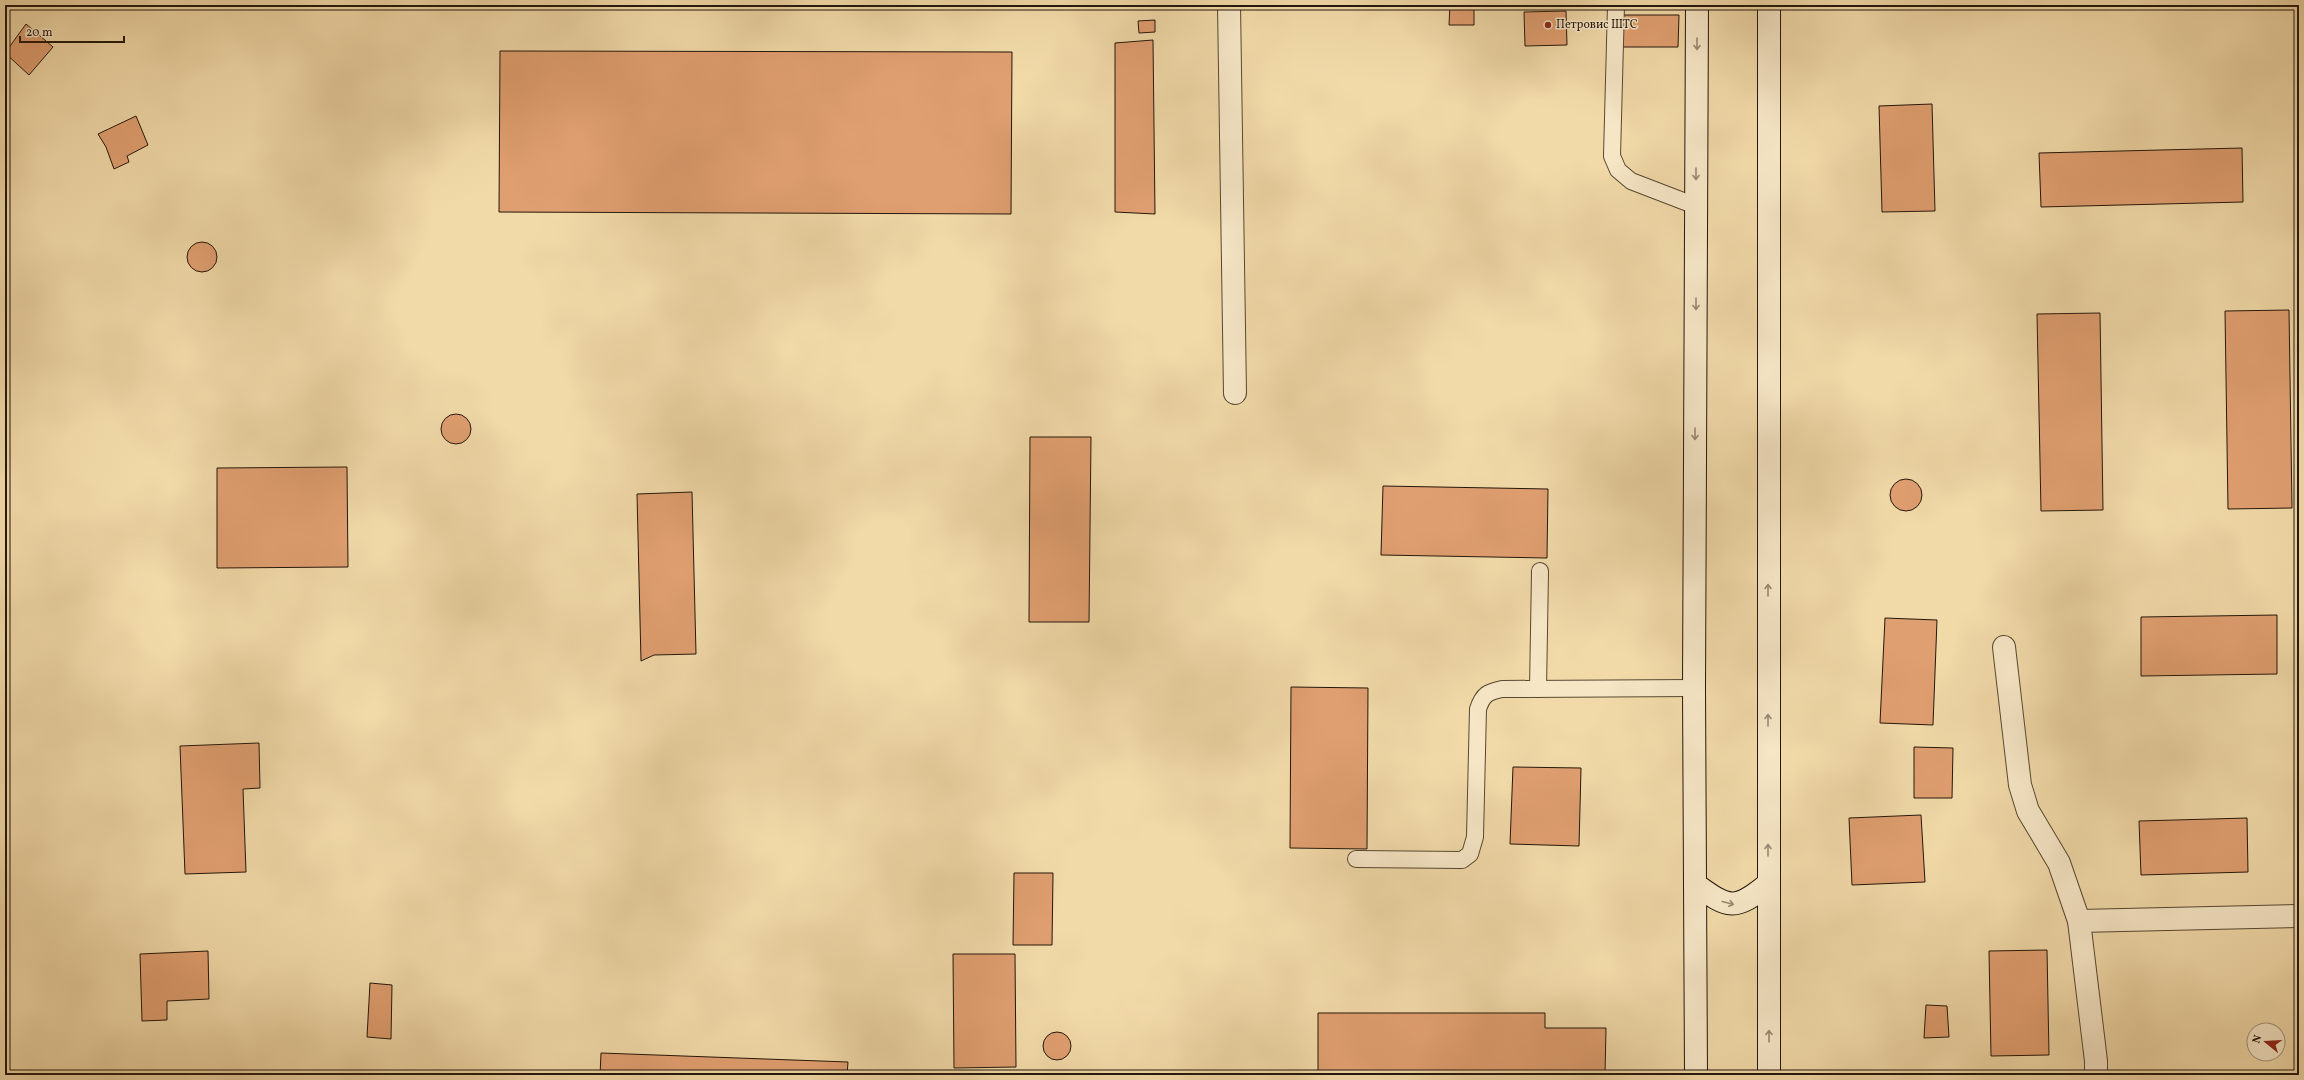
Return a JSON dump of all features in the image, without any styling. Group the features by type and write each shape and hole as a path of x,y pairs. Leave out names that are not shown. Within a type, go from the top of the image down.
{"main road":[{"path":"1229,5 1236,393"},
{"path":"1696,1075 1694,688 1697,5"},
{"path":"1768,1075 1769,5"},
{"path":"2004,648 2020,785 2028,811 2059,863 2079,921 2096,1061 2096,1075"},
{"path":"1695,884 1716,900 1736,905 1750,899 1768,884"},
{"path":"2079,921 2299,916"}],"lane":[{"path":"1616,5 1612,156 1618,170 1631,181 1696,206"},
{"path":"1538,689 1540,571"},
{"path":"1356,859 1462,860 1470,854 1475,837 1478,709 1482,697 1490,692 1502,689 1694,688"}],"building":[{"path":"1450,5 1474,5 1474,25 1449,25"},
{"path":"1882,5 1938,5 1882,7"},
{"path":"1566,11 1567,45 1525,46 1524,12"},
{"path":"1612,15 1679,15 1678,47 1612,47"},
{"path":"1155,20 1155,32 1139,33 1138,21"},
{"path":"26,24 53,47 29,75 5,53"},
{"path":"1153,40 1155,214 1115,212 1115,43"},
{"path":"500,51 1012,52 1011,214 499,212"},
{"path":"1932,104 1935,211 1882,212 1879,106"},
{"path":"136,116 148,145 127,156 129,162 114,169 106,147 98,134"},
{"path":"2242,148 2243,202 2041,207 2039,153"},
{"path":"202,242 213,246 217,257 213,268 202,272 191,268 187,257 191,246"},
{"path":"2289,310 2292,508 2228,509 2225,311"},
{"path":"2100,313 2103,510 2041,511 2037,314"},
{"path":"456,414 467,418 471,429 467,440 456,444 445,440 441,429 445,418"},
{"path":"1030,437 1091,437 1089,622 1029,622"},
{"path":"347,467 348,567 217,568 217,468"},
{"path":"1903,479 1909,479 1919,486 1922,495 1921,501 1915,508 1909,511 1903,511 1893,504 1890,498 1890,492 1897,482"},
{"path":"1383,486 1548,489 1547,558 1381,555"},
{"path":"692,492 696,654 654,655 641,661 637,494"},
{"path":"2277,615 2277,674 2141,676 2141,617"},
{"path":"1885,618 1937,620 1933,725 1880,723"},
{"path":"1291,687 1368,688 1367,849 1290,848"},
{"path":"259,743 260,788 243,789 246,872 185,874 180,746"},
{"path":"1914,747 1953,748 1952,798 1914,798"},
{"path":"1513,767 1581,768 1579,846 1510,844"},
{"path":"1921,815 1925,882 1852,885 1849,818"},
{"path":"2247,818 2248,872 2141,875 2139,821"},
{"path":"1014,873 1053,873 1052,945 1013,945"},
{"path":"2047,950 2049,1055 1991,1056 1989,951"},
{"path":"208,951 209,999 167,1001 167,1020 142,1021 140,954"},
{"path":"953,954 1015,954 1016,1067 954,1068"},
{"path":"370,983 392,985 391,1039 367,1037"},
{"path":"1926,1005 1947,1006 1949,1037 1924,1038"},
{"path":"1318,1013 1545,1013 1545,1028 1606,1028 1605,1075 1318,1075"},
{"path":"1057,1032 1063,1033 1067,1036 1070,1040 1070,1052 1067,1056 1063,1059 1057,1060 1051,1059 1047,1056 1044,1052 1043,1046 1044,1040 1047,1036 1051,1033"},
{"path":"601,1053 848,1062 847,1075 600,1075"}],"place":[{"name":"Петровис ШТС","path":"1548,25"}]}
